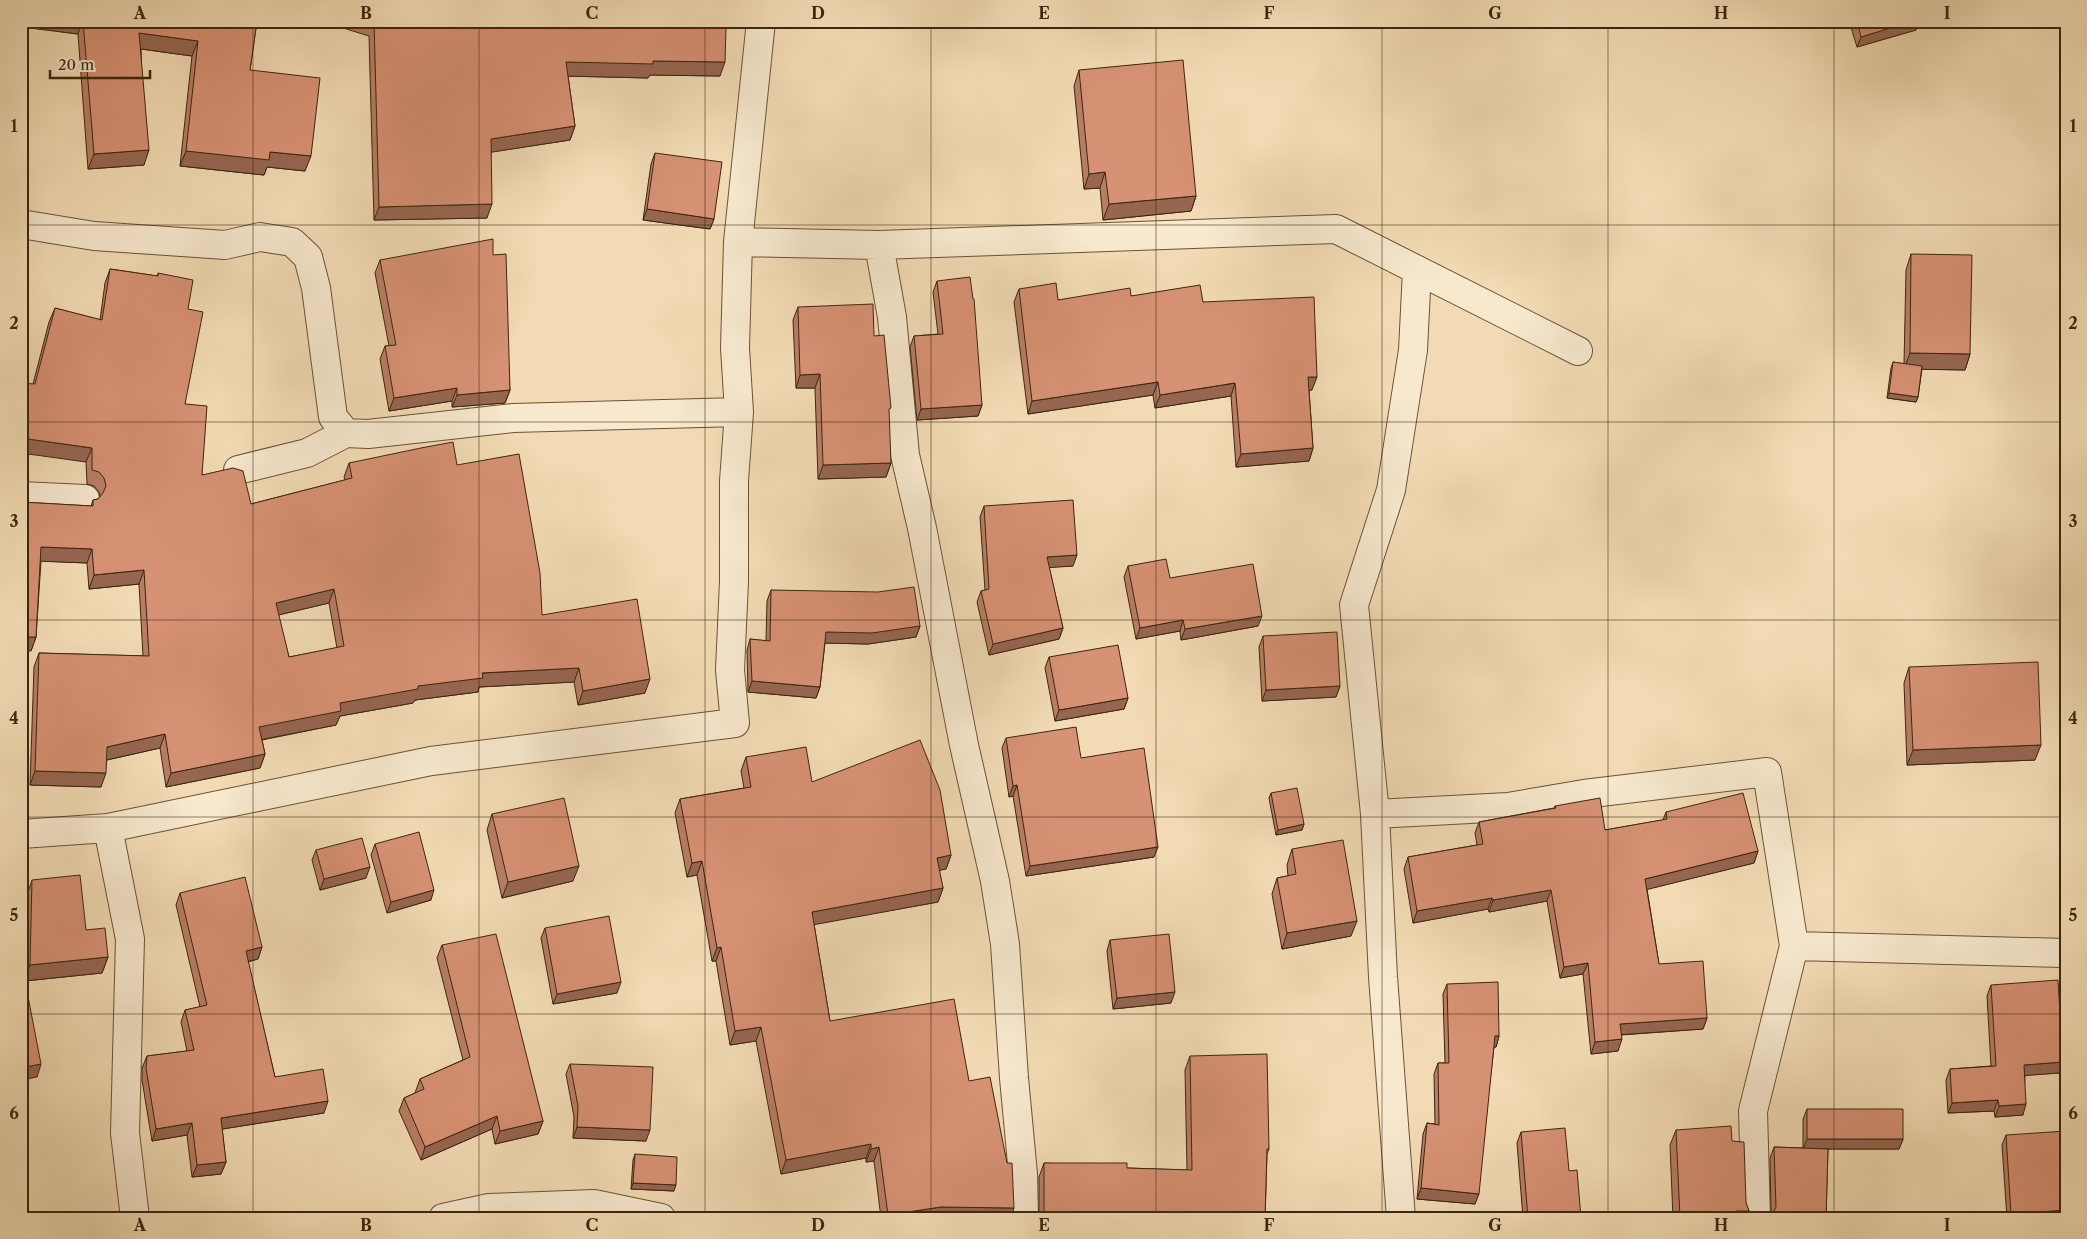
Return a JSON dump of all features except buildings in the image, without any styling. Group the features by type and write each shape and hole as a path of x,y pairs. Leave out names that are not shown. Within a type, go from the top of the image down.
{"street":[{"path":"21,834 108,828 431,761 735,724 730,670 734,581 734,481 739,412 735,348 738,242 761,21"},
{"path":"21,224 94,236 225,245 260,237 292,242 308,257 316,288 333,417 346,433"},
{"path":"738,242 879,245 1336,229 1578,351"},
{"path":"879,245 892,317 905,455 922,528 964,745 995,881 1005,944 1023,1174 1024,1218"},
{"path":"1401,1218 1383,977 1374,814 1354,605 1391,490 1413,350 1417,270"},
{"path":"238,470 307,453 346,433 368,434 513,418 739,412"},
{"path":"21,496 85,498"},
{"path":"1374,814 1508,807 1584,794 1767,772 1794,946 1753,1111 1756,1218"},
{"path":"108,828 130,939 125,1133 135,1218"},
{"path":"1794,946 2066,953"},
{"path":"443,1218 489,1208 594,1204 661,1218"}]}
